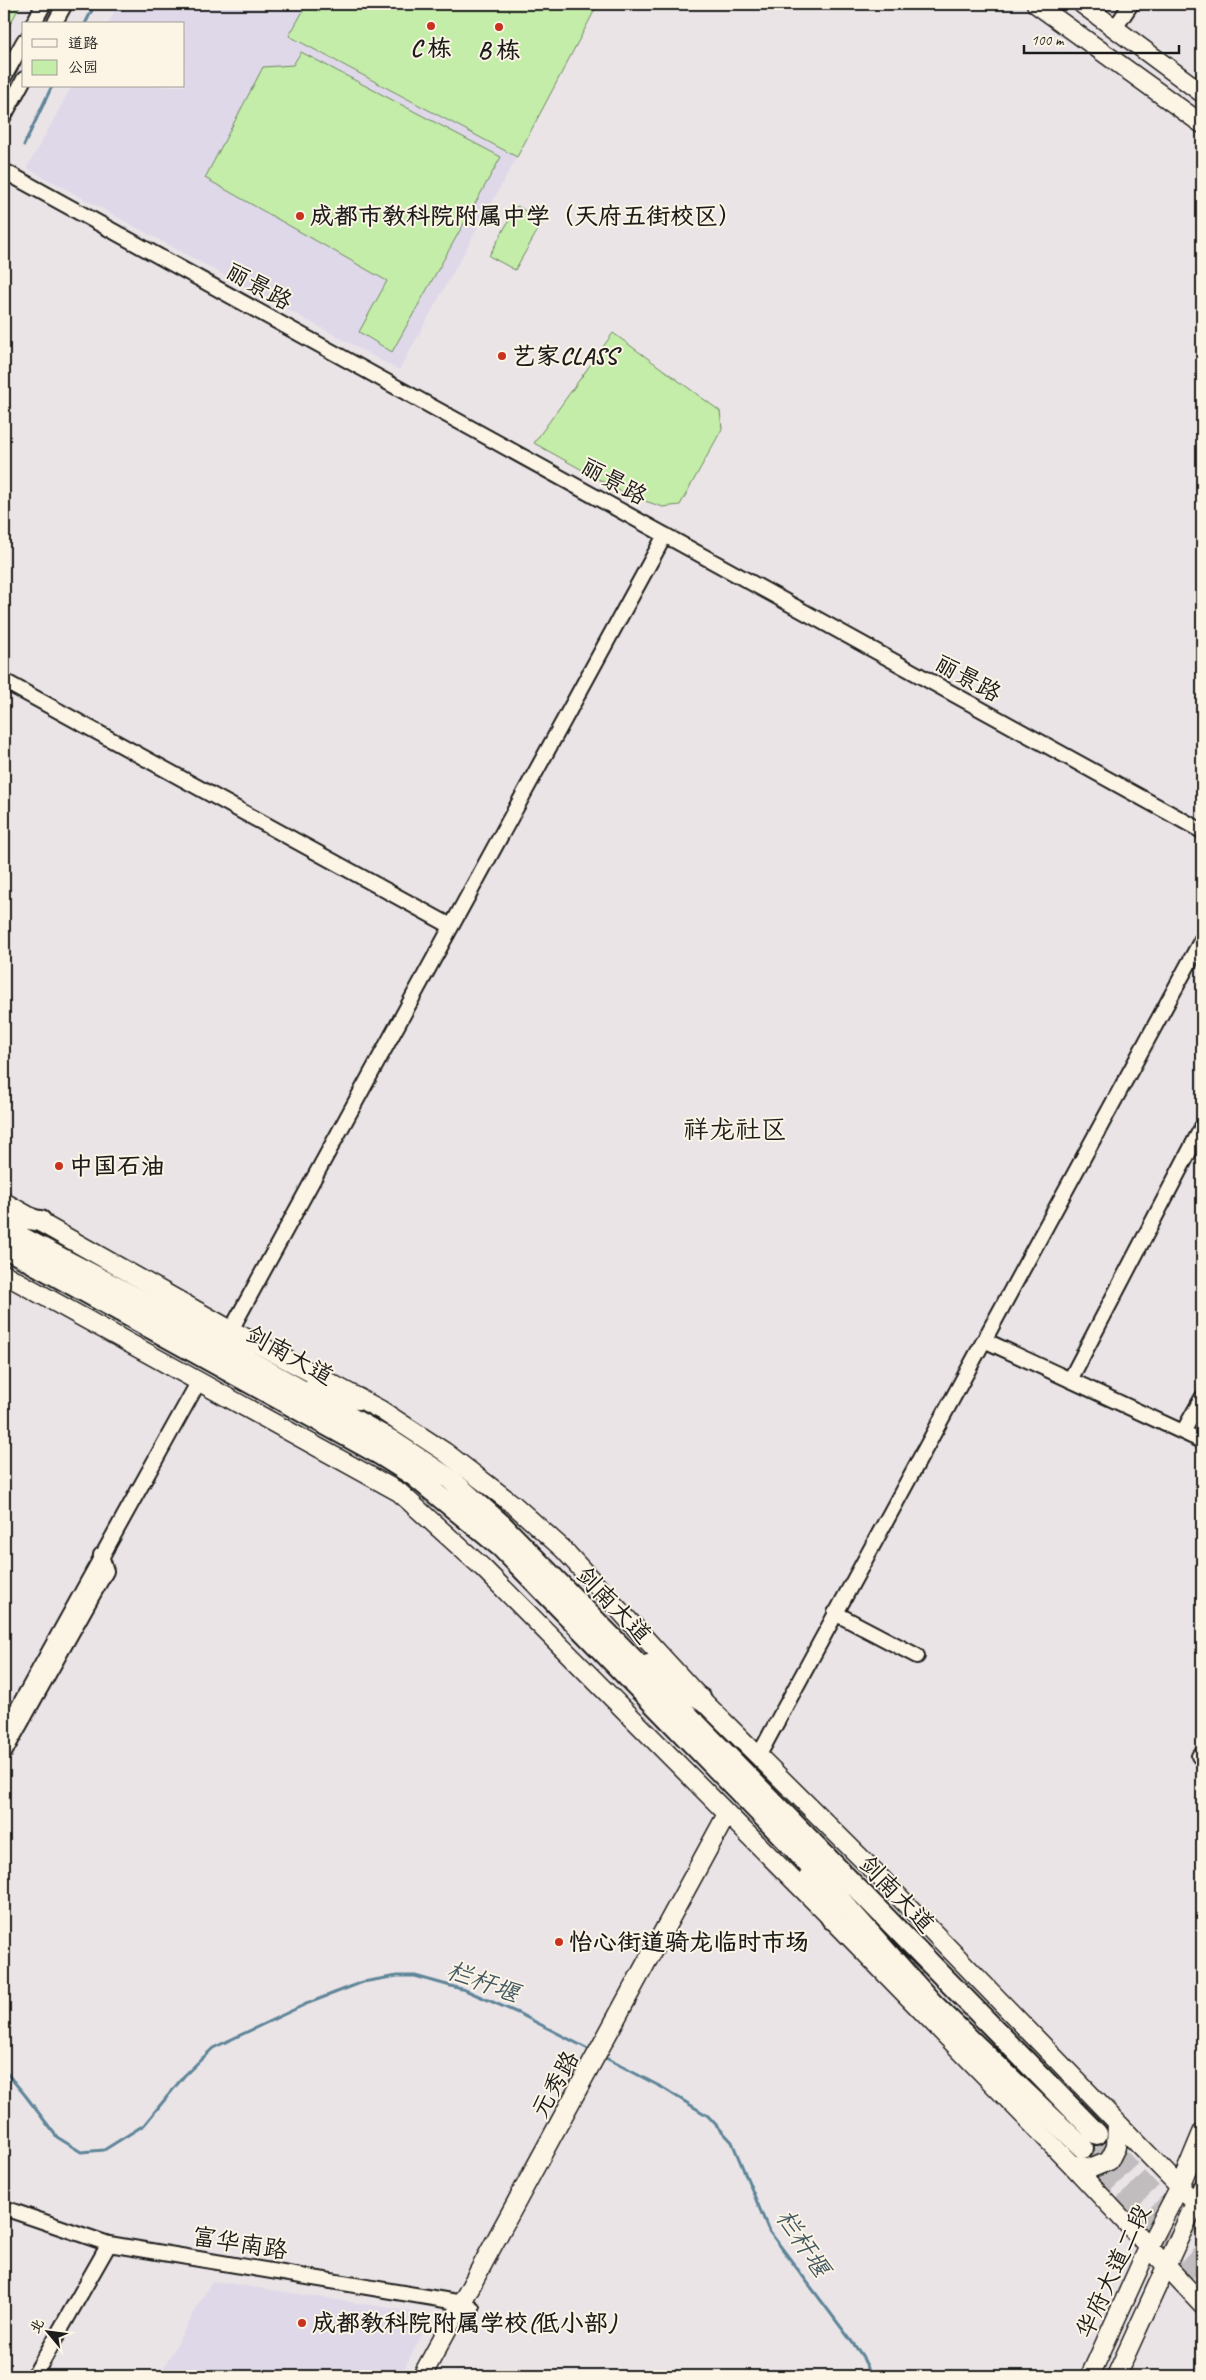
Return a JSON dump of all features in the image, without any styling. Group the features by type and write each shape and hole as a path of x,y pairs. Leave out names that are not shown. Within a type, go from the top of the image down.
{"highway":[{"path":"4,1215 41,1222"},
{"name":"剑南大道","path":"4,1228 208,1338 392,1441 450,1479 502,1525 1097,2134"},
{"name":"剑南大道","path":"4,1247 349,1437 413,1476 501,1547 793,1847 933,2004 1082,2148"},
{"path":"208,1338 269,1364 322,1391 358,1399"},
{"path":"619,1646 701,1699"},
{"path":"793,1847 832,1919"}],"main road":[{"path":"1036,4 1202,124"},
{"path":"1082,4 1202,93"},
{"path":"4,1202 230,1330 381,1410 438,1447 514,1505 562,1549 701,1699 875,1872 1180,2186 1200,2200 1166,2264 1116,2376"},
{"path":"4,1274 399,1492 483,1568 832,1919 1071,2164 1202,2304"},
{"name":"元秀路","path":"422,2376 467,2305 732,1818"},
{"path":"1071,2164 1092,2168 1109,2161 1116,2147 1118,2123"},
{"name":"华府大道二段","path":"1090,2376 1149,2246 1180,2186 1202,2133"},
{"name":"元秀路","path":"435,2376 467,2305"}],"street":[{"path":"34,22 44,4"},
{"path":"55,22 65,4"},
{"path":"1115,28 1131,4"},
{"path":"4,78 22,45"},
{"path":"4,116 22,83"},
{"name":"丽景路","path":"4,171 1202,831"},
{"path":"230,1330 665,535"},
{"path":"4,681 451,926"},
{"path":"758,1755 1202,940"},
{"path":"1070,1380 1202,1127"},
{"path":"984,1340 1202,1441"},
{"path":"4,1733 199,1381"},
{"path":"1183,1432 1202,1398"},
{"path":"4,1753 106,1571 101,1556"},
{"path":"836,1613 917,1656"},
{"name":"富华南路","path":"4,2208 109,2244 467,2305"},
{"path":"34,2376 109,2244"}],"shaded area":[{"name":"成都市教科院附属中学（天府五街校区）","path":"119,4 307,4 290,37 517,157 399,370 27,168 71,88 185,88 185,22 109,22"},
{"name":"成都教科院附属学校(低小部)","path":"212,2281 410,2311 422,2335 400,2376 159,2376"}],"green space":[{"path":"4,4 21,4 4,35"},
{"path":"307,4 598,4 517,157 289,36"},
{"path":"301,52 501,157 392,352 359,332 387,281 205,178 263,67 293,65"},
{"path":"517,206 543,221 515,270 489,256"},
{"path":"613,333 720,411 722,429 680,505 663,507 627,495 534,443"}],"waterway":[{"path":"86,22 95,4"},
{"path":"24,145 51,88"},
{"name":"栏杆堰","path":"4,2070 57,2137 81,2152 104,2150 144,2125 184,2076 213,2048 306,2004 363,1982 397,1976 415,1976 465,1990 518,2013 592,2051"},
{"name":"栏杆堰","path":"602,2056 663,2088 708,2116 732,2142 769,2231 861,2354 872,2376"}],"tunnel":[{"path":"1097,2134 1202,2247"},
{"path":"1083,2148 1202,2276"}],"place":[{"name":"C 栋","path":"431,26"},
{"name":"B 栋","path":"499,27"},
{"name":"成都市教科院附属中学（天府五街校区）","path":"300,216"},
{"name":"艺家CLASS","path":"502,356"},
{"name":"中国石油","path":"59,1166"},
{"name":"怡心街道骑龙临时市场","path":"559,1942"},
{"name":"成都教科院附属学校(低小部)","path":"302,2323"}],"district":[{"name":"祥龙社区","path":"735,1129"}]}
